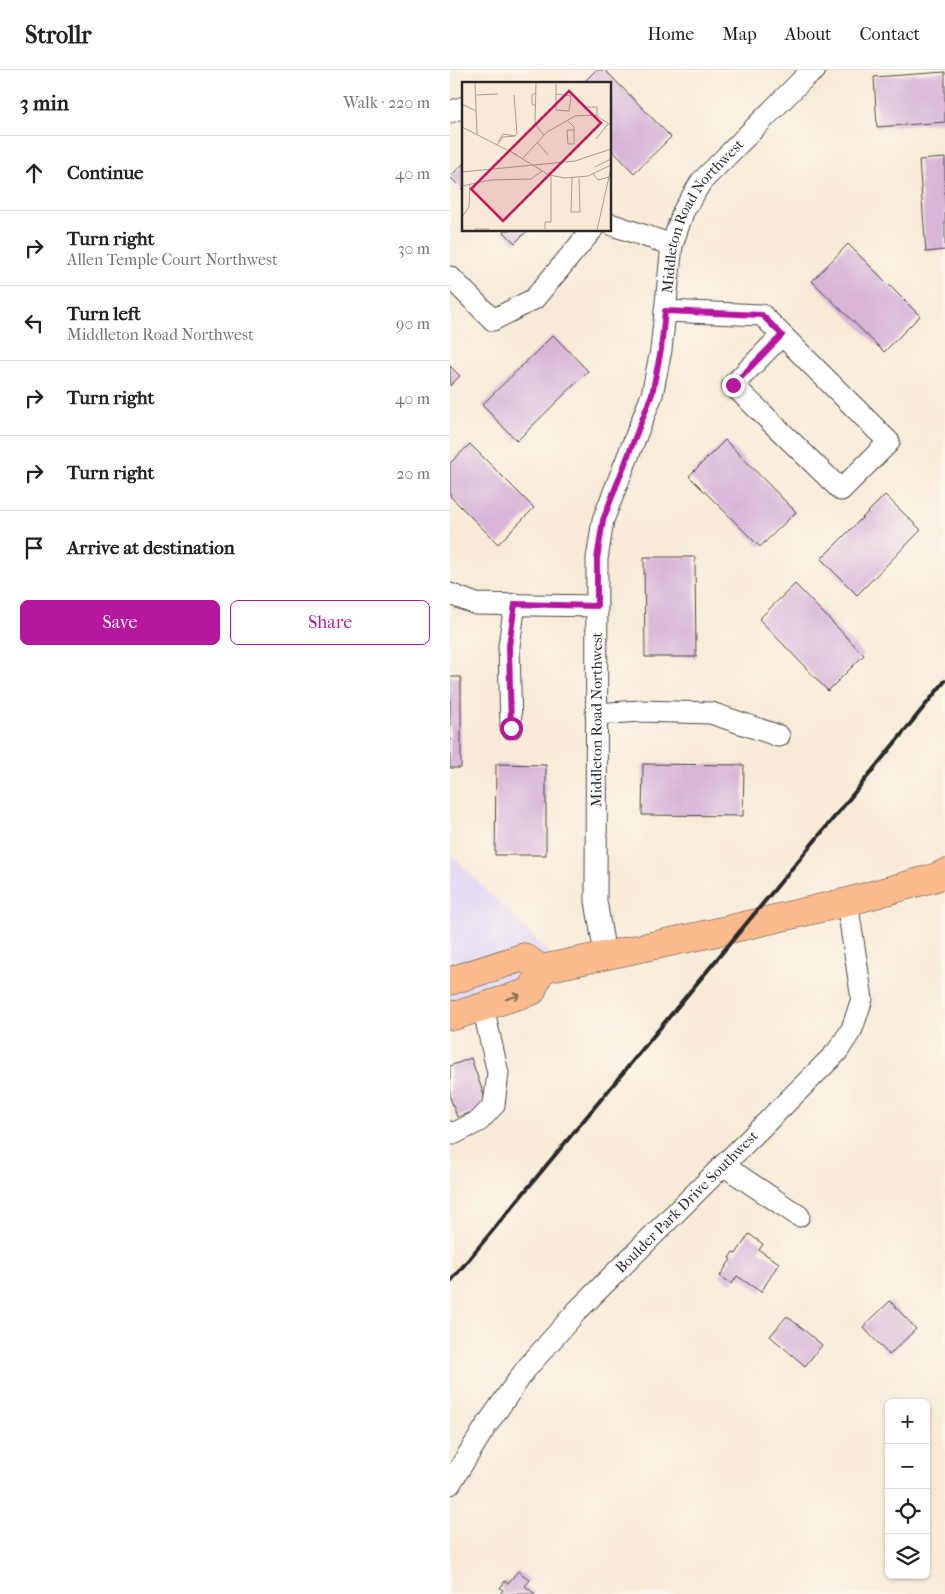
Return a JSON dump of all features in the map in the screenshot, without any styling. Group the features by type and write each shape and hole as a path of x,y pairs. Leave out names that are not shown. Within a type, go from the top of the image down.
{"main road":[{"path":"541,970 848,902 937,877 945,873"},
{"path":"450,981 524,957 541,970"},
{"path":"450,1014 454,1016 532,992 541,970"}],"street":[{"name":"Middleton Road Northwest","path":"606,955 596,901 597,559 603,520 652,394 661,350 672,246 683,212 701,182 800,82 815,70"},
{"path":"450,112 462,108"},
{"path":"611,224 672,246"},
{"path":"450,277 493,320 534,299 591,231"},
{"path":"665,311 762,315 782,335 889,442 841,490 733,385 782,335"},
{"path":"450,594 476,604 597,606"},
{"path":"511,728 509,646 515,604"},
{"path":"596,714 640,711 712,713 779,736"},
{"name":"Boulder Park Drive Southwest","path":"450,1484 486,1426 533,1362 577,1311 837,1052 852,1029 862,999 848,902"},
{"path":"450,1132 453,1134 479,1122 494,1105 498,1073 483,1007"},
{"path":"723,1165 799,1216"}],"shaded area":[{"path":"450,853 565,970 450,1007"}],"building":[{"path":"596,70 605,70 671,137 634,173 611,149 611,82 584,82"},
{"path":"945,72 945,122 877,127 874,77"},
{"path":"945,158 945,250 926,252 919,160"},
{"path":"462,165 462,189 450,177"},
{"path":"503,231 527,231 515,243"},
{"path":"848,244 920,316 884,352 812,281"},
{"path":"553,335 588,371 517,441 482,405"},
{"path":"450,366 460,376 450,386"},
{"path":"725,440 796,512 760,547 689,476"},
{"path":"470,444 534,508 498,544 450,496 450,463"},
{"path":"885,495 921,530 857,595 821,559"},
{"path":"644,557 695,557 696,657 645,657"},
{"path":"795,584 864,655 828,691 759,619"},
{"path":"450,677 461,677 461,768 450,768"},
{"path":"496,764 546,765 546,855 495,855"},
{"path":"643,764 744,765 743,816 642,815"},
{"path":"471,1058 488,1107 457,1117 450,1097 450,1066"},
{"path":"749,1234 763,1244 759,1250 779,1263 761,1292 737,1276 732,1284 720,1276 731,1259 729,1258 733,1252 736,1254"},
{"path":"890,1301 916,1329 889,1355 863,1327"},
{"path":"787,1316 822,1345 805,1366 770,1336"},
{"path":"518,1571 530,1580 525,1586 535,1594 500,1594 503,1590 500,1588 505,1581 508,1583"}],"railway":[{"path":"450,1282 945,681"}],"route":[{"path":"511,728 509,646 515,604 597,606 597,559 603,520 652,394 661,350 665,311 762,315 782,335 733,385"}]}
